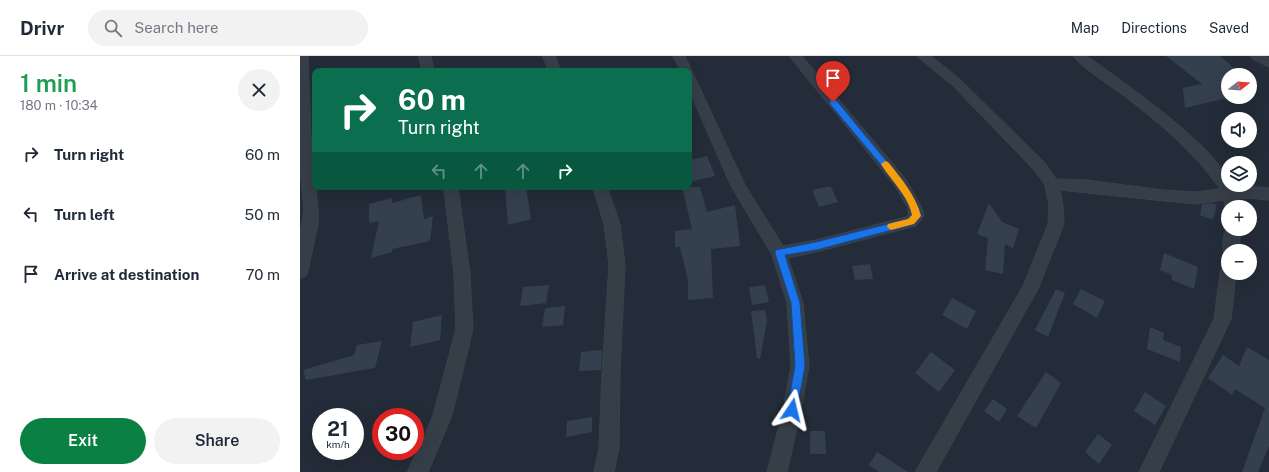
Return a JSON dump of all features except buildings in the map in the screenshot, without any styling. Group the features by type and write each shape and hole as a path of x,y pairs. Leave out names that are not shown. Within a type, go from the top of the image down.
{"street":[{"path":"300,271 310,224 311,209 303,121 302,56"},
{"path":"424,56 427,68"},
{"path":"549,56 554,68"},
{"path":"679,56 685,68"},
{"path":"779,253 816,246 911,222 916,216 915,208 900,182 795,56"},
{"path":"923,56 956,82 1040,167 1052,184 1056,205 1056,224 1030,289 925,472"},
{"path":"1079,56 1172,127 1193,146 1212,167 1231,200"},
{"path":"1257,56 1269,63"},
{"path":"692,83 738,186 779,253 796,303 800,366 792,410 777,472"},
{"path":"1052,184 1086,186 1163,196 1194,198 1210,197 1231,200 1246,192 1269,194"},
{"path":"417,472 439,425 452,386 465,328 458,239 451,190"},
{"path":"601,190 612,224 617,265 611,372 609,448 604,472"},
{"path":"1149,472 1222,319 1227,280"}],"slow traffic":[{"path":"885,164 900,182 915,208 916,216 911,222 891,227"}],"route":[{"path":"792,410 800,366 796,303 779,253 816,246 911,222 916,216 915,208 900,182 833,102"}]}
